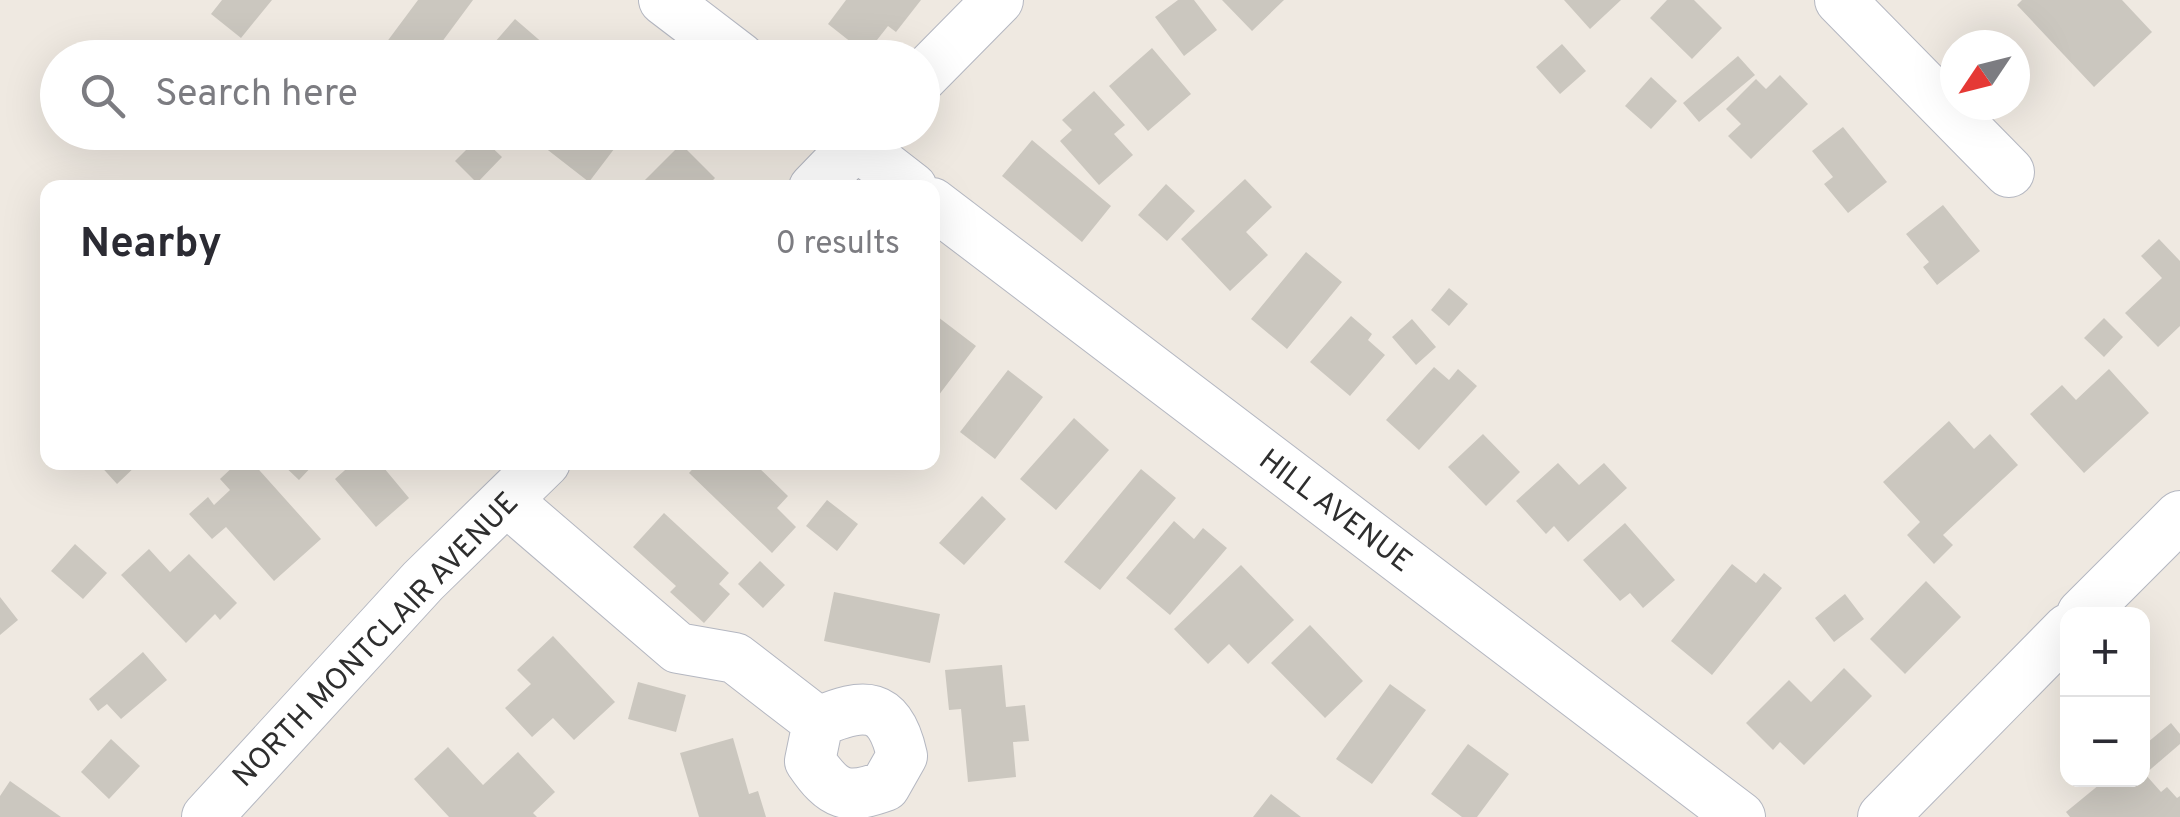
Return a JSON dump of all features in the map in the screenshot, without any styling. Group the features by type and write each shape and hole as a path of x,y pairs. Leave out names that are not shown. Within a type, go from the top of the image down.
{"street":[{"path":"664,0 716,40"},
{"path":"940,59 998,0"},
{"path":"1840,0 2009,172"},
{"path":"820,180 845,150"},
{"path":"870,150 903,180"},
{"name":"HILL AVENUE","path":"940,209 1740,817"},
{"name":"NORTH MONTCLAIR AVENUE","path":"207,817 423,581 536,470"},
{"path":"507,501 678,648 736,658 818,722"},
{"path":"2089,607 2180,516"},
{"path":"1883,817 2060,637"}],"building":[{"path":"222,0 272,0 241,38 211,14"},
{"path":"418,0 473,0 443,40 388,40"},
{"path":"846,0 921,0 896,32 888,26 877,40 848,40 828,24"},
{"path":"1178,0 1194,0 1217,30 1184,56 1155,17"},
{"path":"1222,0 1284,0 1252,31"},
{"path":"1564,0 1621,0 1590,29"},
{"path":"1667,0 1694,0 1722,28 1692,59 1650,18"},
{"path":"2022,0 2122,0 2152,32 2094,87 2017,5"},
{"path":"515,19 539,40 497,40"},
{"path":"1562,44 1586,71 1560,94 1536,67"},
{"path":"1152,48 1191,94 1148,131 1109,86"},
{"path":"1738,56 1755,75 1699,122 1683,103"},
{"path":"1780,75 1808,104 1751,159 1728,136 1741,124 1726,109 1756,79 1766,89"},
{"path":"1651,77 1677,101 1651,129 1625,106"},
{"path":"1094,91 1125,125 1114,134 1133,155 1099,185 1060,141 1072,130 1062,120"},
{"path":"1843,127 1887,182 1848,213 1824,184 1833,177 1812,151"},
{"path":"1032,140 1111,206 1082,242 1002,176"},
{"path":"466,150 495,150 502,157 480,180 474,180 455,161"},
{"path":"548,150 613,150 591,180"},
{"path":"675,150 687,150 715,178 713,180 645,180"},
{"path":"1245,179 1272,207 1246,232 1268,255 1230,291 1181,239"},
{"path":"1166,184 1195,211 1167,241 1138,215"},
{"path":"1943,205 1980,251 1937,285 1923,267 1929,262 1906,234"},
{"path":"2159,239 2180,261 2180,326 2158,347 2125,313 2162,278 2141,256"},
{"path":"1306,252 1342,282 1287,349 1251,319"},
{"path":"1449,288 1468,304 1449,326 1431,310"},
{"path":"1351,316 1372,334 1368,340 1385,355 1350,396 1310,362"},
{"path":"2104,318 2123,337 2104,357 2084,338"},
{"path":"940,319 976,346 940,393"},
{"path":"1412,319 1436,347 1416,365 1392,337"},
{"path":"1434,367 1449,380 1458,369 1477,386 1419,450 1386,420"},
{"path":"2109,369 2149,413 2084,473 2030,414 2062,385 2076,400"},
{"path":"1008,370 1043,397 995,459 960,432"},
{"path":"1074,418 1109,450 1056,510 1020,479"},
{"path":"1949,421 1974,449 1990,434 2018,465 1943,535 1953,545 1934,564 1907,535 1920,522 1883,482"},
{"path":"1483,434 1520,472 1486,506 1448,467"},
{"path":"1558,463 1579,485 1604,463 1627,488 1568,542 1554,526 1546,534 1516,501"},
{"path":"1141,469 1176,498 1100,590 1064,562"},
{"path":"104,470 132,470 117,484"},
{"path":"230,470 259,470 321,539 274,581 226,527 212,539 189,514 208,497 214,505 230,490 220,479"},
{"path":"288,470 308,470 299,480"},
{"path":"345,470 386,470 409,498 376,527 335,479"},
{"path":"761,470 788,496 777,508 796,527 772,553 689,473"},
{"path":"982,496 1006,519 964,565 939,543"},
{"path":"827,500 858,524 837,551 806,526"},
{"path":"664,513 729,573 719,584 730,594 704,623 670,592 676,586 633,547"},
{"path":"1174,521 1194,539 1203,528 1227,548 1170,615 1126,578"},
{"path":"1625,523 1675,580 1643,608 1630,593 1620,601 1583,560"},
{"path":"75,544 107,573 83,599 51,571"},
{"path":"149,549 170,572 189,554 237,603 220,620 215,614 186,643 121,575"},
{"path":"760,561 785,585 763,608 738,584"},
{"path":"1732,564 1756,583 1764,573 1782,588 1712,675 1671,641"},
{"path":"1241,565 1294,620 1248,664 1229,644 1208,664 1174,629"},
{"path":"1926,581 1961,617 1905,674 1870,639"},
{"path":"834,592 940,614 930,663 824,641"},
{"path":"1845,594 1864,619 1834,642 1815,618"},
{"path":"0,597 18,620 0,635"},
{"path":"1310,625 1363,681 1325,718 1271,663"},
{"path":"553,636 615,702 574,740 553,718 532,737 505,708 531,684 517,670"},
{"path":"143,652 167,680 121,719 107,704 98,711 89,699"},
{"path":"1002,665 1006,707 1025,705 1029,741 1013,742 1016,777 968,782 961,709 949,710 945,670"},
{"path":"1844,668 1872,696 1804,765 1780,742 1773,750 1746,723 1789,680 1811,702"},
{"path":"638,682 686,695 676,732 628,719"},
{"path":"1390,684 1426,710 1372,784 1336,759"},
{"path":"2171,723 2180,734 2180,744 2150,770 2150,740"},
{"path":"733,738 749,794 758,791 766,817 699,817 680,753"},
{"path":"111,739 140,766 109,799 81,772"},
{"path":"1468,744 1509,774 1477,817 1462,817 1431,794"},
{"path":"448,747 483,785 518,752 555,792 533,813 537,817 449,817 414,779"},
{"path":"2150,780 2161,792 2167,787 2177,798 2180,796 2180,817 2070,817 2066,812 2096,787 2150,787"},
{"path":"10,781 61,817 0,817 0,796"},
{"path":"1271,794 1301,817 1253,817"}]}
